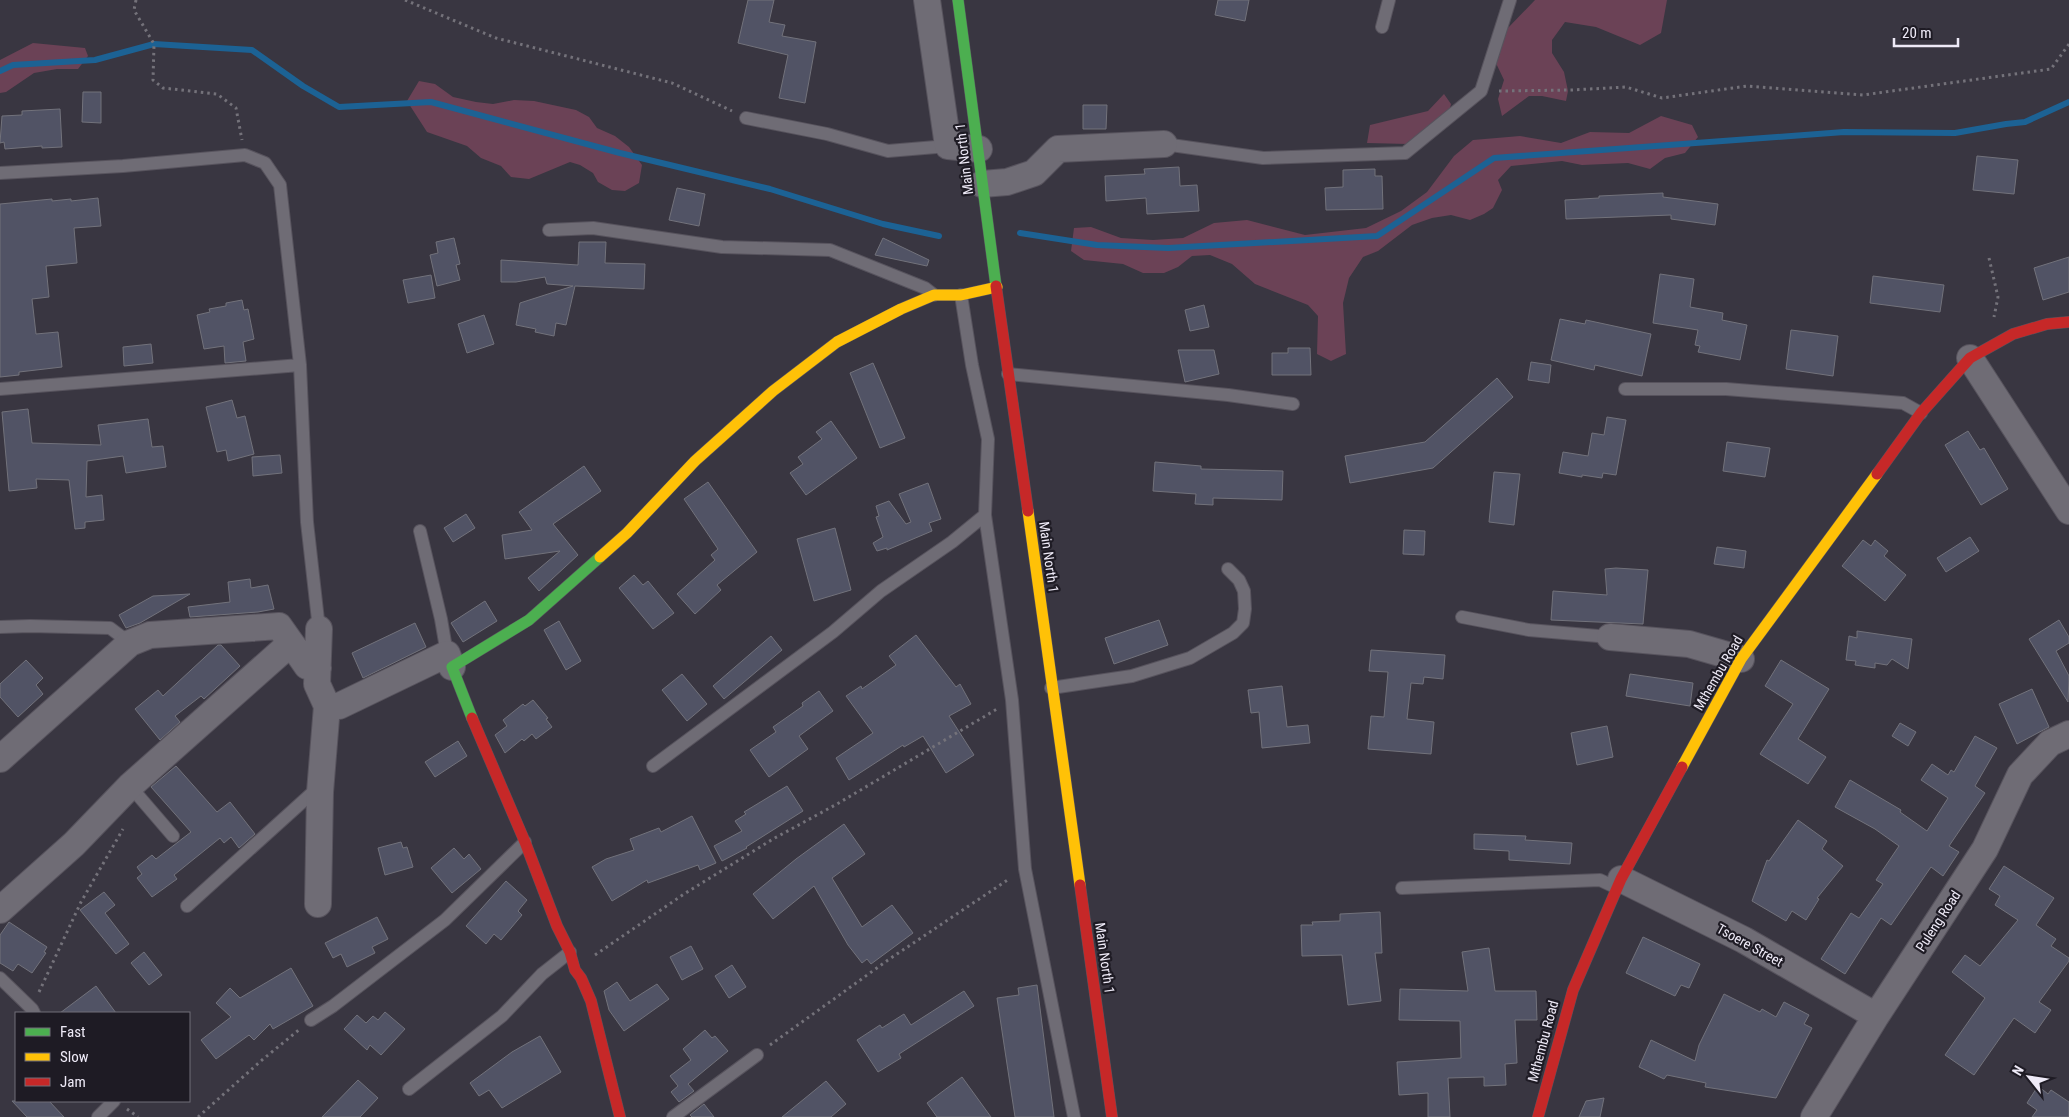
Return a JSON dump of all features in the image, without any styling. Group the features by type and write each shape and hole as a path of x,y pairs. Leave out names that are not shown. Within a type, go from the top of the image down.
{"street":[{"path":"927,0 948,146 979,149"},
{"name":"Main North 1","path":"958,0 1008,374 1112,1117"},
{"path":"982,184 1007,182 1034,173 1058,149 1164,144"},
{"path":"327,706 339,706 449,661 529,620 627,533 695,461 773,390 837,342 901,309 934,295 962,295 997,287"},
{"name":"Mthembu Road","path":"1538,1117 1573,990 1619,883 1741,659 1921,413 1980,352 2014,334 2047,324 2069,322"},
{"path":"1980,352 2069,511"},
{"path":"0,759 130,643 150,636 279,626 306,666 318,668"},
{"path":"318,904 320,792 327,706 318,684 319,628"},
{"path":"1610,637 1689,644 1741,659"},
{"path":"0,910 74,844 137,793 290,643"},
{"path":"449,661 485,751 525,842 557,926 570,952 574,970 581,978 591,1001 620,1117"},
{"name":"Puleng Road","path":"1814,1117 1876,1016 1985,849 2020,775 2050,743 2069,734"},
{"name":"Tsoere Street","path":"1619,883 1744,940 1876,1016"}],"lane":[{"path":"1382,27 1389,0"},
{"path":"1164,144 1262,158 1405,153 1480,92 1510,0"},
{"path":"746,118 827,134 888,151 948,146"},
{"path":"0,173 123,166 245,155 266,163 280,185 300,364 307,522 319,628"},
{"path":"550,230 593,228 722,247 830,250 924,288 934,295"},
{"path":"962,295 972,365 988,438 985,515 1012,700 1025,869 1074,1117"},
{"path":"0,389 300,364"},
{"path":"1008,374 1228,395 1293,404"},
{"path":"1625,389 1726,389 1903,404 1921,413"},
{"path":"653,766 833,632 881,591 952,542 985,515"},
{"path":"420,531 449,661"},
{"path":"1052,688 1132,676 1190,658 1233,633 1243,623 1245,609 1244,592 1239,580 1228,569"},
{"path":"1462,617 1529,630 1610,637"},
{"path":"0,627 110,628 130,643"},
{"path":"187,906 311,794 320,792"},
{"path":"137,793 173,836"},
{"path":"311,1020 333,1006 445,920 525,842"},
{"path":"1402,888 1600,880 1619,883"},
{"path":"409,1089 502,1016 542,974 570,952"},
{"path":"0,978 33,1011"},
{"path":"673,1117 757,1055"},
{"path":"98,1117 113,1102"}],"path":[{"path":"136,0 134,10 154,44 153,80 163,88 217,94 236,108 245,155"},
{"path":"404,0 496,38 672,83 746,118"},
{"path":"1480,92 1626,87 1662,98 1747,86 1863,95 2051,69 2069,44"},
{"path":"1980,352 1989,331 1998,297 1989,258"},
{"path":"574,970 684,894 773,839 837,804 1012,700"},
{"path":"33,1011 43,981 81,902 102,868 134,806 137,793"},
{"path":"757,1055 888,960 1025,869"},
{"path":"198,1117 262,1060 311,1020"}],"shaded area":[{"path":"1535,0 1667,0 1661,33 1640,45 1596,27 1565,22 1552,40 1552,53 1564,72 1568,91 1566,101 1542,96 1529,96 1502,116 1498,99 1504,80 1494,59 1506,30"},
{"path":"33,43 85,48 88,56 78,69 57,69 34,73 6,92 0,93 0,60"},
{"path":"419,81 435,84 453,97 476,102 493,104 514,100 534,101 576,110 589,117 597,128 615,136 629,147 642,165 639,183 625,191 612,190 598,182 593,173 580,165 570,162 529,179 511,177 501,166 481,158 467,146 427,132 407,101"},
{"path":"1444,94 1451,104 1445,128 1408,144 1367,143 1370,125 1428,111"},
{"path":"1661,116 1692,125 1698,137 1685,153 1665,158 1650,169 1628,163 1582,165 1562,161 1511,166 1498,180 1502,190 1493,208 1484,214 1470,220 1451,215 1432,218 1412,225 1378,251 1363,257 1349,278 1343,303 1346,354 1331,361 1317,354 1318,316 1308,305 1255,284 1232,264 1210,255 1192,256 1178,267 1164,273 1143,273 1123,264 1084,260 1071,251 1074,228 1091,227 1121,238 1153,240 1183,238 1214,223 1247,220 1305,235 1366,228 1401,211 1427,192 1454,156 1473,140 1520,136 1561,143 1590,132 1629,133"}],"building":[{"path":"748,0 774,0 769,22 785,25 782,36 816,42 805,103 779,98 788,55 738,43"},
{"path":"1218,0 1249,0 1245,21 1215,15"},
{"path":"83,92 101,92 101,123 82,122"},
{"path":"1083,105 1107,105 1106,129 1083,129"},
{"path":"60,109 62,147 42,148 42,146 5,149 4,142 0,143 2,116 22,115 22,111"},
{"path":"1977,156 2018,160 2014,194 1973,190"},
{"path":"1179,167 1180,186 1197,185 1199,211 1147,214 1146,198 1106,201 1105,176 1145,174 1144,169"},
{"path":"1375,169 1375,176 1382,176 1383,209 1326,210 1325,188 1343,187 1343,170"},
{"path":"677,188 705,194 699,226 669,220"},
{"path":"1663,193 1663,197 1718,204 1715,225 1671,219 1671,215 1566,219 1565,200 1599,198 1599,196"},
{"path":"98,198 101,226 74,228 77,263 46,266 49,297 32,299 36,334 58,332 62,367 19,372 19,375 0,377 0,204 52,199 52,201 71,199 71,201"},
{"path":"454,238 460,264 456,265 460,280 437,286 430,255 438,253 436,242"},
{"path":"883,238 929,260 927,266 875,255"},
{"path":"579,242 606,242 605,263 645,264 644,289 575,286 566,325 556,323 554,336 535,332 536,329 516,325 520,303 573,286 547,284 545,277 516,282 501,282 501,260 578,265"},
{"path":"2069,257 2069,292 2043,300 2034,268"},
{"path":"1660,274 1694,279 1690,307 1723,313 1722,320 1747,325 1740,360 1698,352 1700,346 1695,345 1698,330 1653,323"},
{"path":"431,275 435,298 408,303 403,280"},
{"path":"1873,276 1944,285 1940,312 1870,303"},
{"path":"242,300 244,310 248,309 254,339 243,342 246,361 225,363 224,346 204,349 197,315 210,312 209,309 226,306 226,303"},
{"path":"1204,305 1209,327 1190,331 1185,310"},
{"path":"484,315 494,344 467,353 458,324"},
{"path":"1560,319 1585,324 1586,320 1651,334 1642,376 1595,365 1594,370 1551,360"},
{"path":"1791,330 1838,336 1833,376 1786,369"},
{"path":"151,344 153,363 124,366 123,347"},
{"path":"1288,348 1310,348 1311,375 1272,375 1272,353 1288,353"},
{"path":"1178,350 1214,350 1219,374 1185,382"},
{"path":"1531,362 1551,365 1549,383 1528,380"},
{"path":"873,363 905,438 880,448 850,373"},
{"path":"1497,378 1513,397 1433,468 1350,483 1345,456 1425,442"},
{"path":"232,400 237,418 245,416 254,454 228,461 226,450 217,452 206,407"},
{"path":"28,409 32,443 101,445 98,425 148,419 152,447 163,446 166,467 126,473 123,456 87,461 86,497 102,495 104,520 85,522 85,528 75,529 69,480 36,479 37,488 9,491 2,412"},
{"path":"1607,417 1626,420 1616,475 1603,473 1602,478 1559,473 1563,452 1588,456 1592,433 1604,435"},
{"path":"831,421 857,458 806,495 790,473 803,464 798,457 822,439 816,432"},
{"path":"1968,431 1980,450 1984,448 2008,489 1981,505 1945,445"},
{"path":"1727,442 1770,448 1765,477 1723,471"},
{"path":"280,455 282,473 253,476 252,457"},
{"path":"1155,462 1201,466 1201,469 1283,471 1282,500 1213,498 1213,505 1195,504 1196,494 1153,491"},
{"path":"584,466 601,491 553,524 578,555 539,591 528,578 560,551 505,559 502,535 532,530 519,512"},
{"path":"1494,472 1520,474 1514,525 1489,522"},
{"path":"708,482 757,552 717,585 721,590 695,614 677,594 715,560 711,555 718,549 684,499"},
{"path":"928,483 941,519 929,523 932,531 887,550 887,548 877,551 873,543 883,537 876,517 879,516 876,506 889,501 906,524 911,522 899,494"},
{"path":"466,514 475,528 453,542 444,528"},
{"path":"835,528 851,590 814,601 797,539"},
{"path":"1404,530 1425,531 1424,555 1403,554"},
{"path":"1970,537 1979,551 1946,572 1937,558"},
{"path":"1863,540 1871,546 1875,540 1888,551 1884,556 1906,575 1885,601 1842,566"},
{"path":"1717,547 1746,551 1744,568 1714,564"},
{"path":"1605,569 1648,570 1643,624 1551,620 1553,591 1607,595"},
{"path":"634,575 643,585 648,581 674,613 653,629 619,588"},
{"path":"250,579 251,588 268,585 274,609 190,617 188,607 230,602 228,582"},
{"path":"190,594 140,623 126,628 119,615 153,596"},
{"path":"485,601 497,621 463,642 451,623"},
{"path":"1159,620 1168,645 1114,664 1105,638"},
{"path":"2059,620 2069,637 2069,643 2056,651 2069,676 2068,702 2029,639"},
{"path":"559,621 581,661 566,670 544,630"},
{"path":"415,623 426,647 363,678 352,653"},
{"path":"1857,631 1912,639 1908,669 1892,659 1887,665 1875,663 1875,668 1855,665 1856,661 1846,660 1849,636 1857,638"},
{"path":"916,635 956,687 960,684 971,704 949,716 974,755 946,773 923,736 904,747 903,745 849,780 836,758 873,733 846,696 861,686 862,689 896,665 889,656"},
{"path":"771,636 782,650 724,699 713,686"},
{"path":"218,645 221,645 240,666 204,699 201,696 175,716 180,722 160,740 135,709 158,690 163,696"},
{"path":"1371,650 1445,655 1443,679 1424,677 1423,684 1411,683 1407,719 1434,722 1431,754 1368,749 1371,716 1384,717 1388,672 1369,671"},
{"path":"26,660 43,678 36,685 43,694 18,717 0,697 0,684"},
{"path":"1781,660 1829,689 1798,739 1826,757 1808,784 1760,754 1793,704 1765,686"},
{"path":"682,674 707,704 687,721 662,690"},
{"path":"1630,674 1693,683 1690,706 1626,696"},
{"path":"1282,686 1287,727 1308,725 1310,743 1262,748 1259,712 1251,713 1248,690"},
{"path":"2032,689 2049,727 2017,744 1999,704"},
{"path":"819,691 833,711 799,736 808,749 769,777 750,750 776,732 773,727 803,706 802,703"},
{"path":"533,700 548,718 546,719 552,727 536,739 532,734 524,741 522,739 505,753 495,735 507,726 503,720 523,704 525,706"},
{"path":"1900,723 1916,732 1908,746 1892,736"},
{"path":"1607,726 1613,757 1577,765 1571,733"},
{"path":"1975,736 1997,748 1975,786 1985,793 1949,846 1959,852 1943,876 1931,867 1891,925 1881,918 1845,974 1821,959 1851,913 1859,918 1883,884 1876,880 1899,846 1875,829 1835,807 1850,780 1901,810 1900,812 1927,831 1948,798 1921,780 1932,764 1948,775 1951,770 1954,772"},
{"path":"458,741 467,756 435,777 425,762"},
{"path":"176,766 217,812 230,802 255,834 239,848 231,837 224,843 220,838 174,875 177,879 152,897 137,878 142,874 137,867 152,855 156,859 191,832 151,787"},
{"path":"787,786 803,811 747,848 722,861 714,846 742,831 735,821 746,814 744,812"},
{"path":"692,816 716,863 700,870 698,865 648,883 647,880 612,901 592,867 606,859 634,850 630,839 659,828 661,832"},
{"path":"1798,820 1827,841 1822,849 1843,866 1817,898 1819,899 1806,920 1792,911 1786,921 1752,901 1767,860 1769,861"},
{"path":"844,824 865,854 832,878 862,927 892,905 913,933 871,964 867,959 862,963 848,945 814,886 773,919 753,894 796,859"},
{"path":"1474,834 1526,836 1525,840 1572,843 1570,864 1509,860 1509,851 1474,849"},
{"path":"401,842 403,848 407,847 413,867 385,875 378,848"},
{"path":"454,848 464,859 469,854 481,869 452,893 431,868"},
{"path":"2004,866 2054,898 2036,925 2056,939 2051,946 2069,958 2069,961 2039,1002 2051,1010 2035,1033 2014,1018 1974,1075 1945,1055 1985,998 1952,972 1965,955 1980,966 2018,920 1995,905 2000,896 1989,889"},
{"path":"506,881 527,900 518,911 522,915 501,940 494,934 486,944 466,926"},
{"path":"104,892 115,905 105,913 129,944 116,954 80,910"},
{"path":"1380,912 1382,953 1375,953 1381,1001 1348,1005 1342,955 1302,956 1301,925 1313,925 1312,922 1340,921 1340,914"},
{"path":"377,917 388,939 372,947 375,953 347,967 341,954 333,958 325,943"},
{"path":"9,922 47,947 44,952 46,953 32,973 18,964 13,971 0,963 0,935"},
{"path":"1643,937 1700,964 1689,988 1681,985 1675,996 1626,973"},
{"path":"691,946 703,969 682,980 670,957"},
{"path":"1489,948 1495,991 1536,991 1537,1020 1515,1020 1517,1063 1505,1064 1506,1085 1484,1086 1484,1077 1448,1078 1450,1117 1428,1117 1428,1093 1399,1095 1397,1062 1461,1058 1460,1021 1399,1020 1400,989 1468,991 1462,952"},
{"path":"144,952 162,975 149,985 131,963"},
{"path":"732,965 746,987 729,998 715,976"},
{"path":"291,968 313,1006 273,1029 270,1024 254,1040 249,1035 216,1059 201,1040 231,1017 216,1003 230,988 240,998"},
{"path":"617,982 630,1001 657,984 669,999 624,1031 609,1010 604,991"},
{"path":"1037,985 1054,1117 1015,1117 997,998 1019,995 1018,988"},
{"path":"96,986 115,1012 61,1012"},
{"path":"964,991 974,1006 899,1054 901,1058 878,1072 857,1040 880,1025 882,1028 904,1014 911,1025"},
{"path":"1724,994 1760,1012 1762,1009 1776,1017 1784,1002 1809,1015 1804,1024 1812,1028 1776,1098 1705,1087 1706,1083 1667,1075 1664,1079 1639,1067 1651,1040 1695,1061 1699,1045"},
{"path":"385,1012 405,1029 381,1055 370,1045 367,1050 344,1029 357,1015 366,1023 373,1016 378,1020"},
{"path":"705,1030 712,1038 715,1036 728,1051 688,1084 694,1091 679,1102 671,1092 678,1086 670,1076 691,1060 683,1049"},
{"path":"540,1036 561,1072 502,1108 489,1090 479,1096 470,1083 512,1052"},
{"path":"962,1077 991,1117 937,1117 927,1103"},
{"path":"358,1080 378,1098 360,1117 322,1117"},
{"path":"826,1081 846,1104 831,1117 782,1117"},
{"path":"2038,1086 2048,1094 2051,1090 2069,1102 2069,1117 2032,1117 2037,1110 2027,1103"},
{"path":"1604,1098 1600,1117 1579,1117 1586,1101"},
{"path":"12,1101 50,1102 64,1117 27,1117"},
{"path":"704,1104 714,1117 692,1117 690,1115"}],"waterway":[{"path":"0,71 13,65 95,60 154,44 252,50 303,86 339,107 431,102 620,153 770,189 883,224 939,236"},
{"path":"1020,233 1097,245 1168,248 1377,236 1494,158 1844,132 1955,133 2025,122 2069,102"}],"traffic: fast":[{"path":"958,0 996,286"},
{"path":"472,718 452,667 529,620 600,557"}],"traffic: slow":[{"path":"600,557 627,533 695,461 773,391 837,342 901,309 934,295 961,295 997,287"},
{"path":"1682,767 1741,659 1877,474"},
{"path":"1028,511 1080,885"}],"traffic: jam":[{"path":"996,286 1028,511"},
{"path":"1877,474 1921,413 1970,358 2013,334 2047,324 2069,322"},
{"path":"472,718 525,842 557,926 570,952 575,970 581,978 591,1001 620,1117"},
{"path":"1538,1117 1573,990 1621,879 1682,767"},
{"path":"1080,885 1112,1117"}]}
